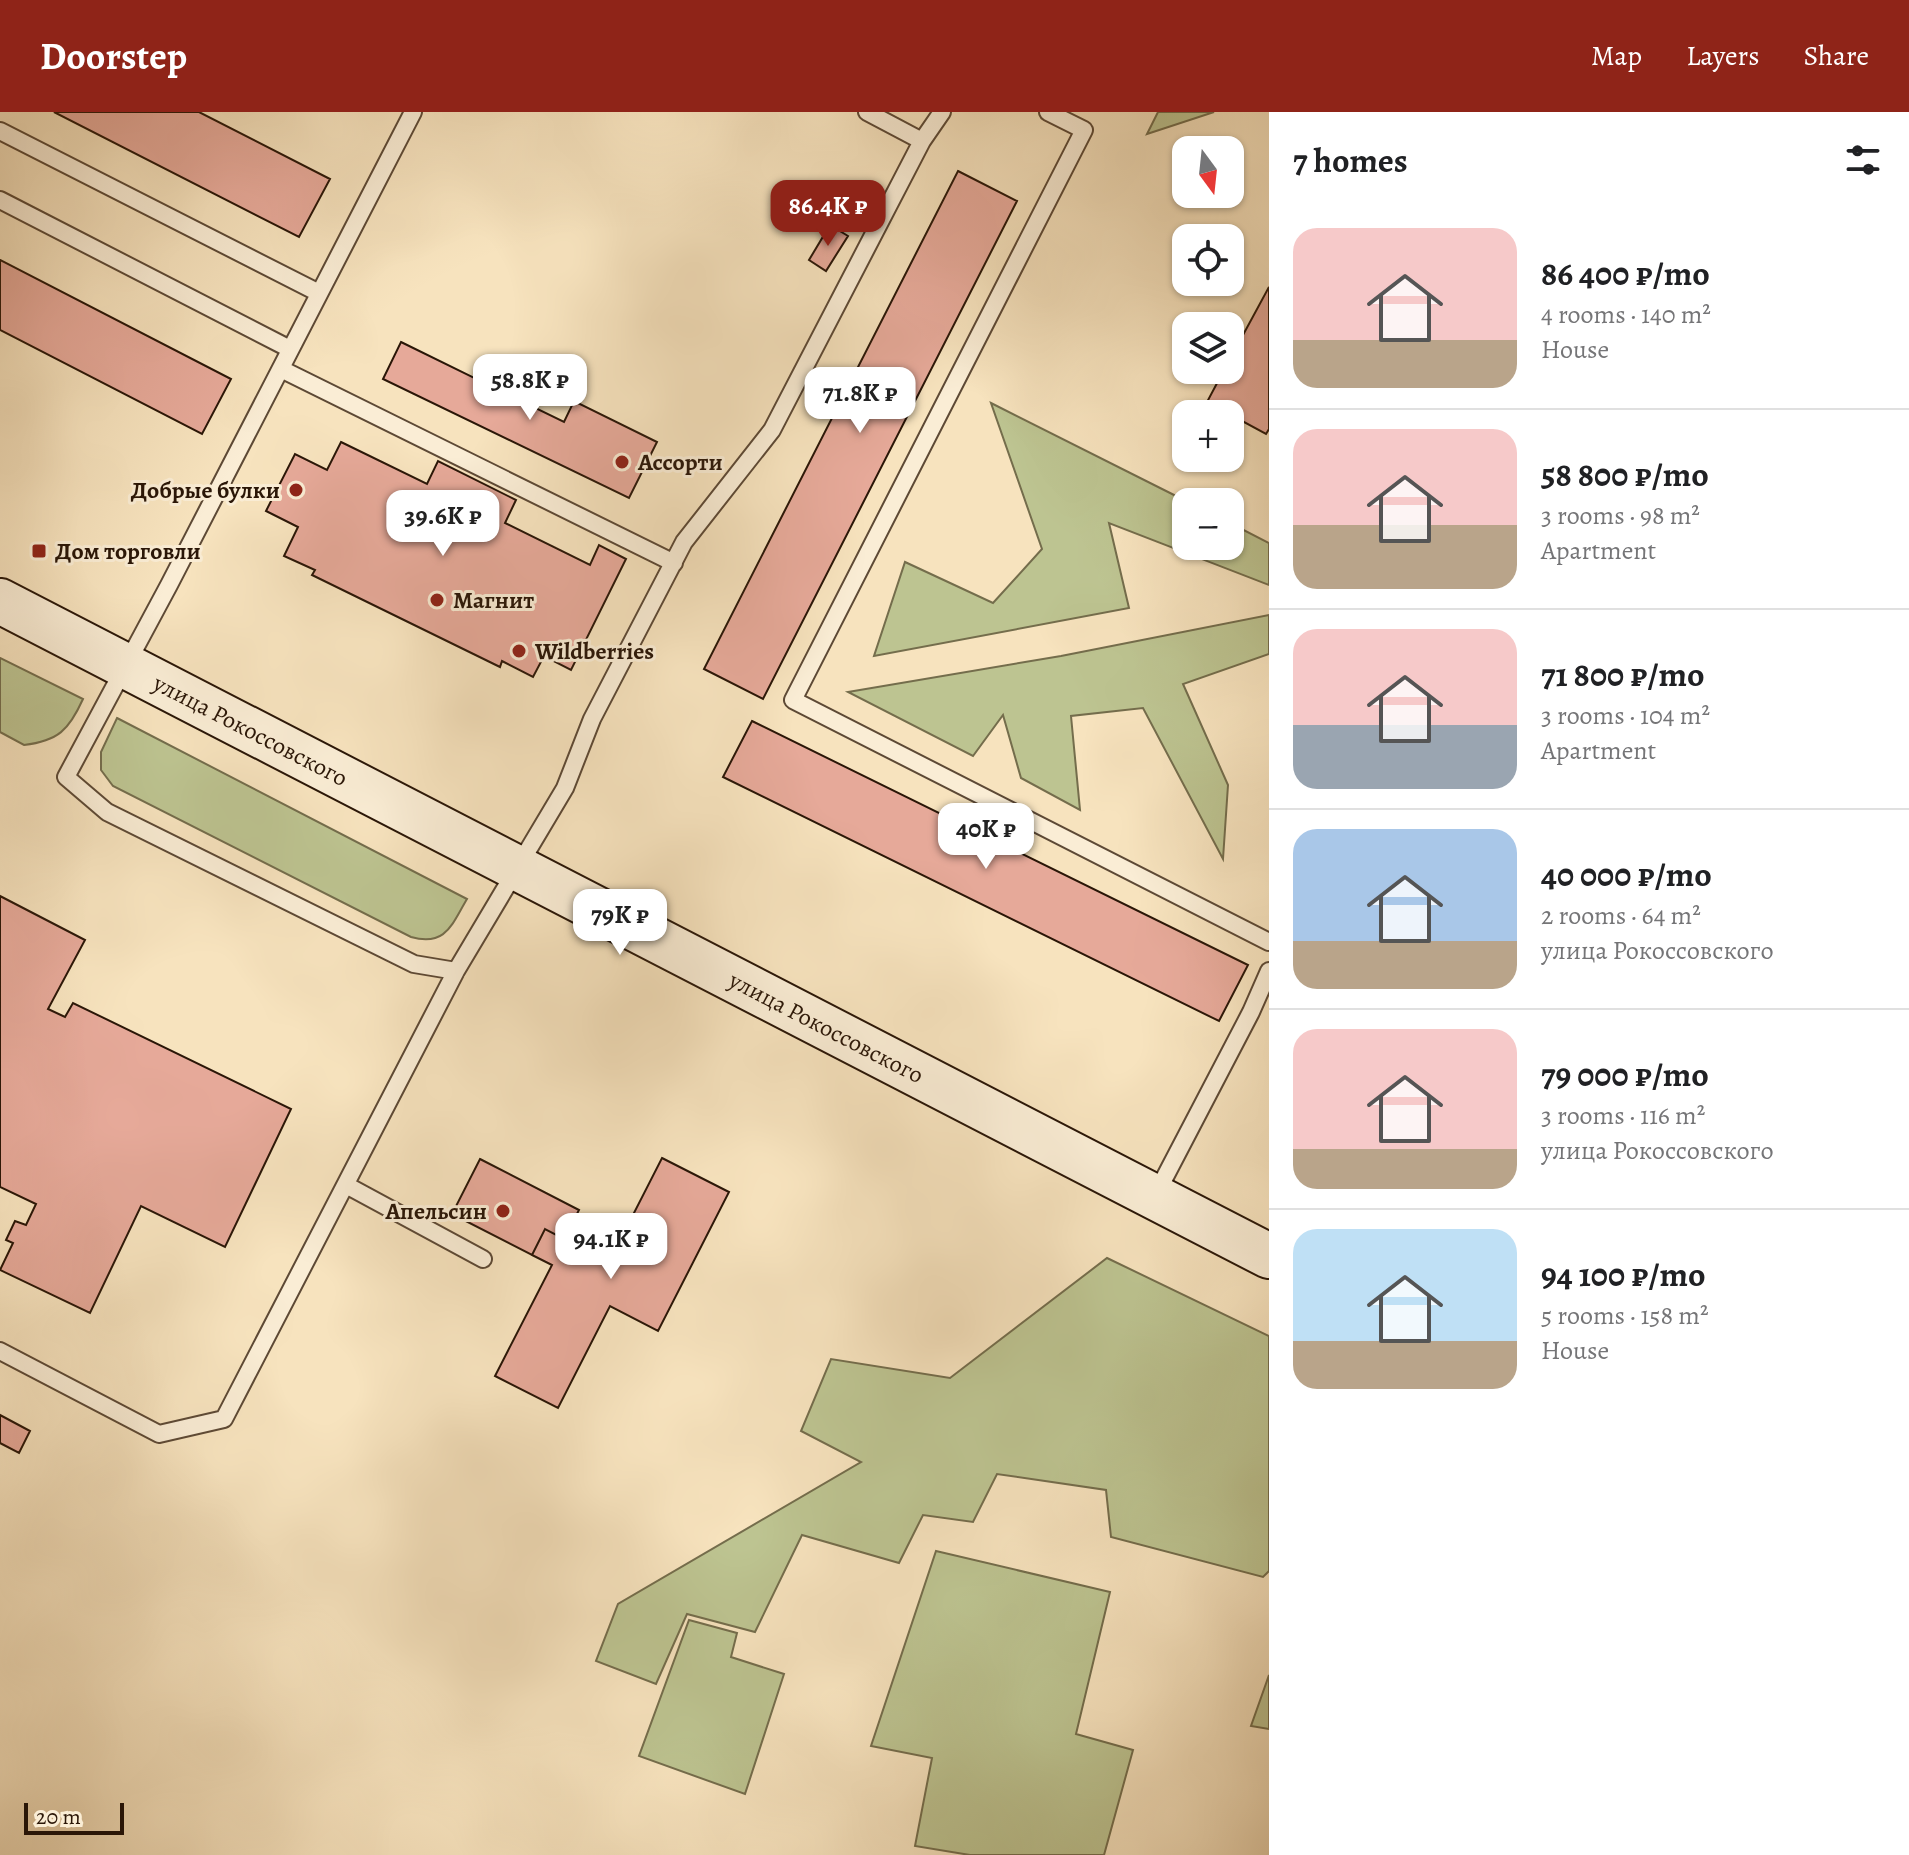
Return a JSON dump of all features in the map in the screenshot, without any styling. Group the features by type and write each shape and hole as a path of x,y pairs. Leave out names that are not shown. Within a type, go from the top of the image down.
{"street":[{"name":"улица Рокоссовского","path":"0,601 1269,1256"}],"lane":[{"path":"413,112 66,777 107,812 121,819 414,964 456,971"},
{"path":"867,112 922,141"},
{"path":"0,1351 159,1434 224,1419 456,971 565,788 592,719 684,542 772,430 922,141 942,112"},
{"path":"1048,112 1084,130 793,700 1269,942"},
{"path":"0,131 319,293"},
{"path":"0,200 290,349"},
{"path":"281,369 674,563"},
{"path":"1154,1197 1251,1012 1269,971"},
{"path":"346,1185 483,1259"}],"green space":[{"path":"1158,112 1214,112 1147,134"},
{"path":"991,403 1172,494 1172,547 1109,523 1129,608 874,656 905,562 993,603 1042,549"},
{"path":"1244,530 1269,543 1269,585 1204,560 1244,560"},
{"path":"1269,615 1269,654 1183,684 1228,785 1223,859 1143,708 1071,716 1080,810 1021,778 1003,715 973,756 848,692 1061,656"},
{"path":"0,658 83,699 73,719 61,732 46,740 24,745 0,732"},
{"path":"117,718 467,899 452,925 440,936 432,939 411,937 113,786 101,770 101,752"},
{"path":"1107,1258 1269,1336 1269,1571 1263,1577 1111,1537 1106,1490 997,1474 973,1522 923,1515 899,1563 802,1535 755,1632 687,1614 656,1684 596,1661 618,1604 861,1462 801,1431 831,1359 950,1378"},
{"path":"936,1551 1110,1592 1076,1734 1133,1750 1104,1855 970,1855 915,1846 932,1758 871,1746"},
{"path":"689,1620 737,1633 731,1657 784,1674 745,1794 639,1756"},
{"path":"1269,1675 1269,1729 1251,1726"}],"building":[{"path":"54,112 199,112 330,179 299,237"},
{"path":"958,171 1017,201 763,699 704,669"},
{"path":"830,225 848,236 826,271 809,260"},
{"path":"0,260 231,379 202,434 0,330"},
{"path":"1269,287 1269,429 1266,434 1244,422 1244,400 1208,400 1217,384 1244,384 1244,333"},
{"path":"401,342 564,422 574,401 657,442 629,498 383,379"},
{"path":"341,442 427,484 438,461 516,500 505,523 590,565 599,545 626,559 571,670 544,656 533,677 502,661 500,667 312,575 315,570 284,556 298,527 266,511 295,454 327,470"},
{"path":"752,721 1248,965 1219,1021 723,777"},
{"path":"0,896 85,940 48,1009 65,1017 73,1003 291,1109 225,1247 141,1206 90,1313 0,1270 13,1243 6,1240 15,1221 26,1225 36,1204 0,1187"},
{"path":"662,1158 729,1192 658,1331 610,1306 558,1408 495,1376 552,1265 532,1255 545,1229 609,1262"},
{"path":"480,1159 579,1210 564,1239 545,1229 532,1255 452,1214"},
{"path":"0,1415 30,1431 19,1453 0,1443"}],"place":[{"name":"Ассорти","path":"622,462"},
{"name":"Добрые булки","path":"296,490"},
{"name":"Дом торговли","path":"39,551"},
{"name":"Магнит","path":"437,600"},
{"name":"Wildberries","path":"519,651"},
{"name":"Апельсин","path":"503,1211"}]}
